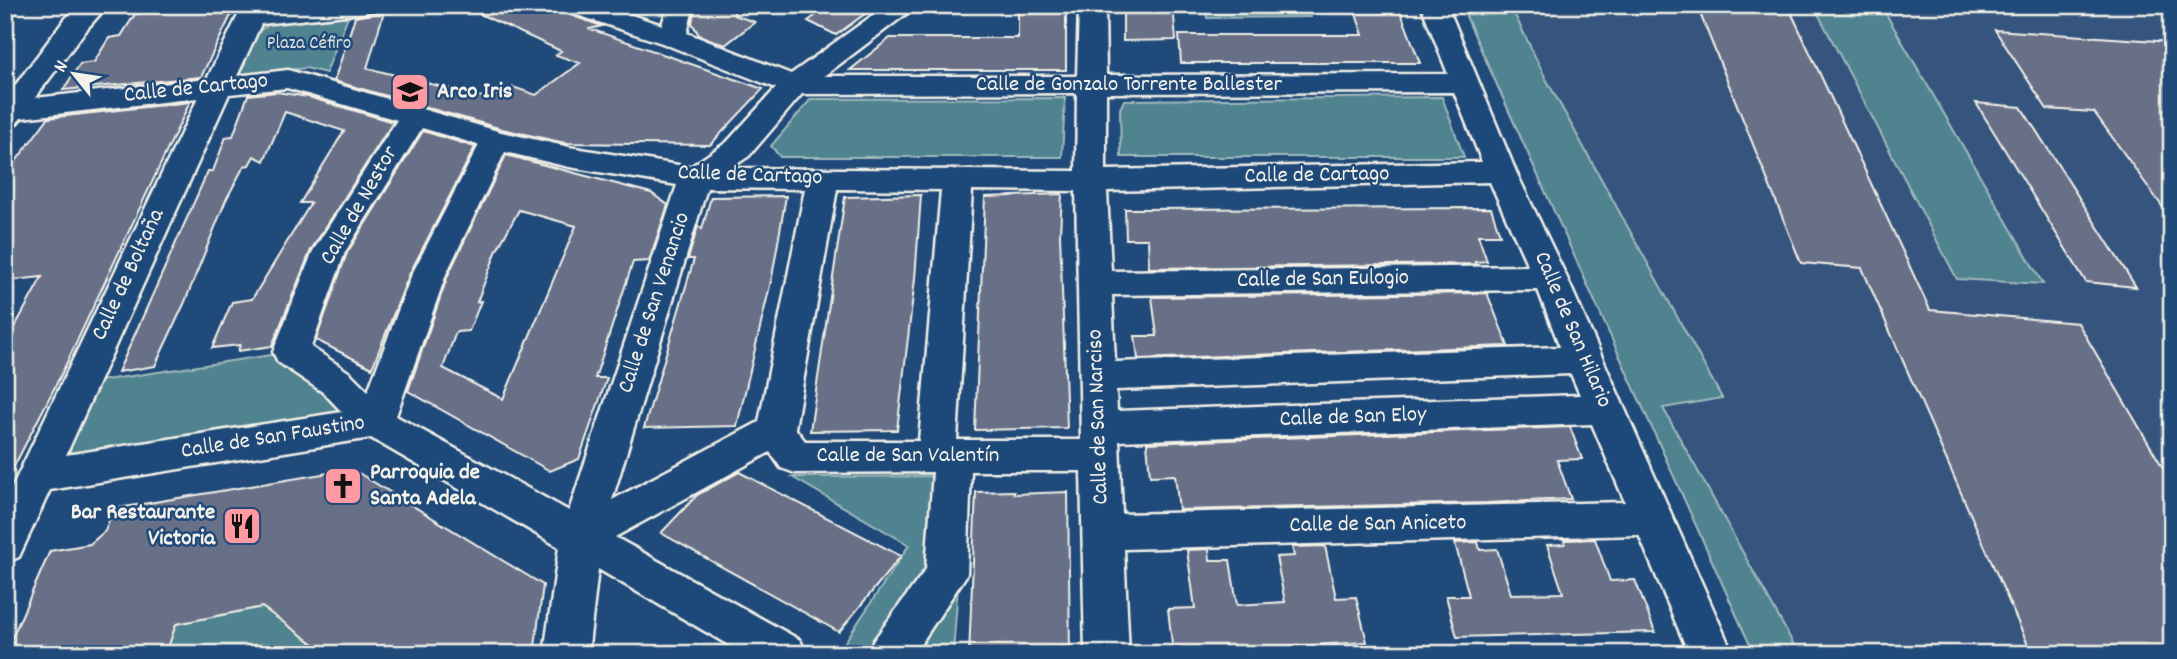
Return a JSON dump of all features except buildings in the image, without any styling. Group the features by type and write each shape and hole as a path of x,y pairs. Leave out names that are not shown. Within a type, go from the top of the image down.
{"street":[{"path":"9,115 75,25 95,5"},
{"path":"253,11 364,5"},
{"path":"574,5 672,37 794,85"},
{"path":"672,37 681,5"},
{"path":"695,178 738,149 794,85 905,5"},
{"name":"Calle de San Narciso","path":"1092,5 1091,181 1107,654"},
{"name":"Calle de San Hilario","path":"1433,5 1502,172 1711,654"},
{"name":"Calle de Boltaña","path":"5,545 253,11"},
{"name":"Calle de Cartago","path":"9,115 216,86 288,79 496,140 569,157 695,178 1091,181 1502,172"},
{"name":"Calle de Gonzalo Torrente Ballester","path":"794,85 1464,83"},
{"name":"Calle de Nestor","path":"375,422 337,383 291,352 329,250 415,115"},
{"path":"375,422 429,274 496,140"},
{"name":"Calle de San Venancio","path":"566,654 581,536 695,178"},
{"path":"581,536 776,431 823,179"},
{"path":"889,654 946,574 945,456 957,180"},
{"name":"Calle de San Eulogio","path":"1095,283 1550,278"},
{"path":"1098,377 1583,360"},
{"name":"Calle de San Eloy","path":"1100,441 1605,408"},
{"name":"Calle de San Faustino","path":"37,477 375,422 581,536 785,654"},
{"name":"Calle de San Valentín","path":"776,431 795,457 945,456 1100,441"},
{"name":"Calle de San Aniceto","path":"1103,532 1654,518"}],"shaded area":[{"path":"1459,5 2172,5 2172,654 1753,654"}],"green space":[{"path":"1205,5 1309,5 1311,17 1207,18"},
{"path":"1461,5 1510,5 1545,77 1722,398 1663,408 1799,654 1754,654"},
{"path":"1815,8 1886,14 2043,284 1957,279"},
{"name":"Plaza Céfiro","path":"348,16 326,73 306,68 242,76 239,74 257,32 269,25"},
{"path":"1442,97 1464,157 1121,157 1120,109 1124,100"},
{"path":"1065,98 1062,157 780,157 771,146 811,99"},
{"path":"291,352 375,422 37,476 79,384"},
{"path":"966,476 953,654 861,654 843,645 909,545 792,477"},
{"path":"262,607 328,654 166,654 176,624"}],"place":[{"name":"Arco Iris","path":"410,92"},
{"name":"Parroquia de Santa Adela","path":"343,486"},
{"name":"Bar Restaurante Victoria","path":"242,526"}]}
